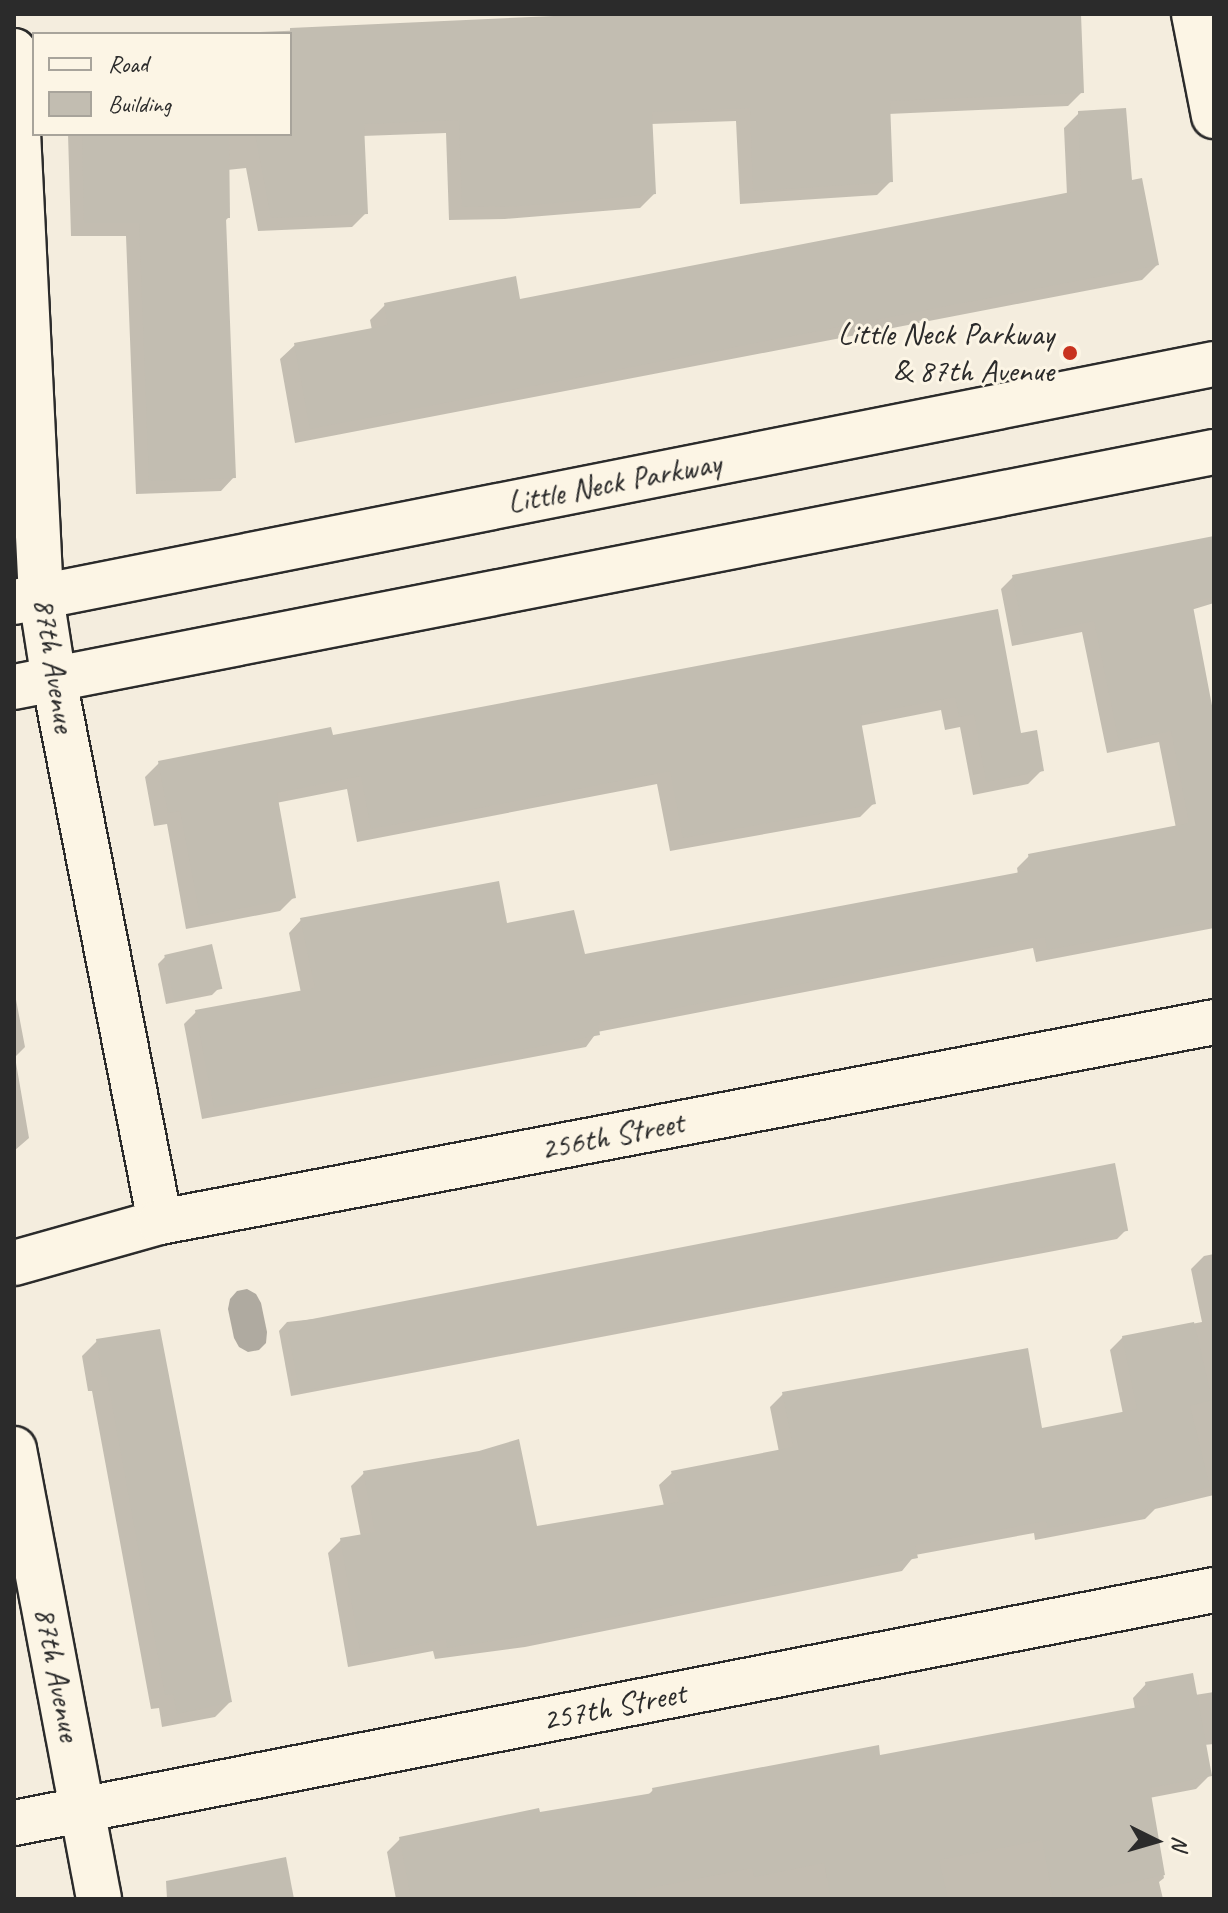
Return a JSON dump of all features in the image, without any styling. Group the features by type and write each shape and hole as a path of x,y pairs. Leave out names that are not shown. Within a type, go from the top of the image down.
{"street":[{"path":"1194,14 1214,116"},
{"name":"87th Avenue","path":"14,51 28,600 34,683 160,1222"},
{"name":"Little Neck Parkway","path":"28,600 1214,364"},
{"path":"34,683 1214,452"},
{"name":"256th Street","path":"14,1263 160,1222 1214,1022"},
{"name":"87th Avenue","path":"14,1449 99,1899"},
{"name":"257th Street","path":"14,1823 1214,1590"}],"shaded area":[{"path":"247,1289 256,1294 261,1303 267,1332 266,1343 259,1350 248,1352 239,1347 234,1338 228,1309 230,1299 237,1291"}],"building":[{"path":"599,14 1081,14 1084,93 890,101 893,182 753,191 750,108 652,112 656,194 520,206 462,207 459,120 364,124 368,214 271,218 255,136 292,136 290,28"},
{"path":"1126,108 1132,180 1142,178 1159,265 310,429 294,343 388,325 384,303 516,276 520,299 1081,190 1078,111"},
{"path":"82,136 229,136 230,218 226,218 236,478 149,481 139,223 84,223"},
{"path":"1214,536 1214,597 1192,601 1214,716 1214,919 1047,950 1045,937 598,1023 600,1035 214,1108 195,1010 315,988 300,918 499,881 507,923 574,910 585,954 1031,870 1028,854 1189,823 1171,731 1119,742 1094,621 1024,635 1012,575"},
{"path":"998,609 1021,733 1037,730 1044,771 986,782 974,714 959,717 955,697 860,715 876,804 683,838 670,771 371,829 361,776 277,793 296,898 200,916 180,811 168,813 158,761 331,727 333,735"},
{"path":"212,944 222,989 175,1000 164,955"},
{"path":"1115,1163 1128,1231 300,1392 287,1324"},
{"path":"1194,1322 1212,1400 1190,1406 1210,1487 1159,1500 1160,1507 1048,1528 1046,1521 915,1545 918,1558 581,1623 582,1627 447,1648 446,1639 361,1655 340,1538 375,1532 363,1471 479,1451 519,1439 537,1526 679,1502 671,1471 793,1447 782,1392 1028,1348 1042,1428 1137,1409 1122,1336"},
{"path":"160,1329 232,1702 177,1714 173,1694 165,1695 107,1377 102,1377 96,1339"},
{"path":"1193,1673 1212,1776 1150,1788 1165,1875 1053,1898 1042,1840 939,1860 948,1899 831,1899 824,1863 754,1877 752,1868 635,1891 637,1899 411,1899 399,1837 539,1808 540,1812 653,1793 652,1788 879,1745 880,1755 1149,1705 1145,1682"},
{"path":"286,1857 294,1899 167,1899 166,1881"}],"place":[{"name":"Little Neck Parkway & 87th Avenue","path":"1070,353"}]}
